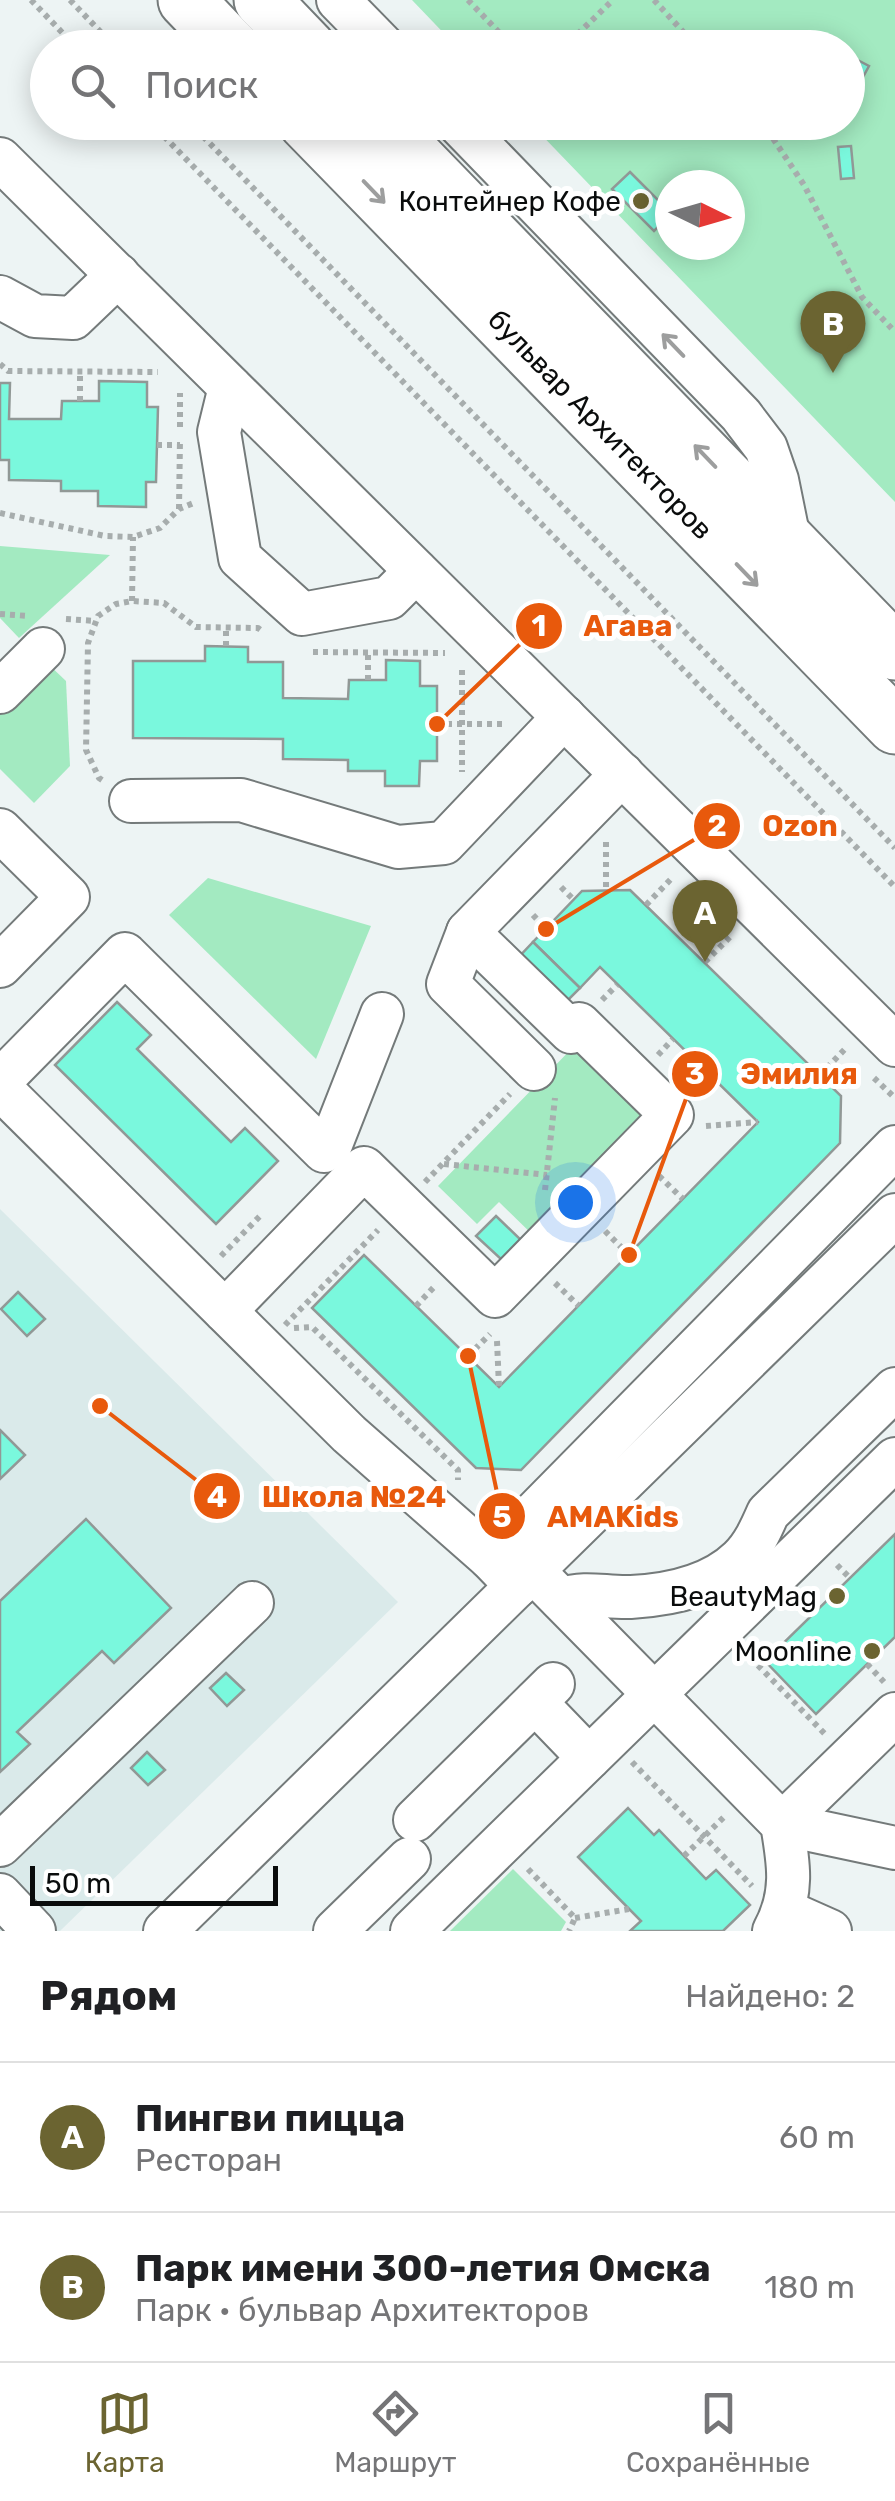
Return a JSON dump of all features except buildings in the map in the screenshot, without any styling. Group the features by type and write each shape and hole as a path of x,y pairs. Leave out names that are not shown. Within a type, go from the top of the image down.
{"main road":[{"path":"186,0 215,30"},
{"path":"262,0 291,30"},
{"name":"бульвар Архитекторов","path":"324,140 895,726"},
{"name":"бульвар Архитекторов","path":"398,140 895,652"}],"street":[{"path":"338,0 367,30"},
{"path":"475,140 741,414 766,448 790,544"},
{"path":"0,158 895,1045"},
{"path":"0,297 36,316 73,318 118,275"},
{"path":"230,387 219,432 240,558 302,614 389,598 416,570"},
{"path":"0,692 43,649"},
{"path":"131,801 241,800 398,848 444,843 564,717"},
{"path":"534,1069 448,984 468,932 622,774"},
{"path":"0,830 68,897 0,966"},
{"path":"225,1311 364,1168 495,1296 546,1267 672,1115 578,1024 571,1032 468,932"},
{"path":"382,1014 331,1144 324,1151 125,954 0,1084 349,1434 525,1579 654,1695 782,1824 895,1848"},
{"path":"525,1579 895,1147"},
{"path":"166,1931 895,1215"},
{"path":"525,1579 580,1594 631,1597 688,1588 719,1575 742,1558 768,1513 895,1389"},
{"path":"412,1931 502,1843 606,1756 654,1695 895,1459"},
{"path":"0,1845 252,1603"},
{"path":"335,1931 368,1899 412,1839 544,1693 606,1756"},
{"path":"782,1824 888,1697"},
{"path":"782,1824 790,1868 771,1910 830,1931"},
{"path":"0,1895 34,1931"},
{"path":"368,1899 401,1931"}],"path":[{"path":"30,0 59,30"},
{"path":"70,0 99,30"},
{"path":"468,0 497,30"},
{"path":"582,30 613,0"},
{"path":"654,0 682,30"},
{"path":"168,140 895,887"},
{"path":"207,140 895,848"},
{"path":"774,140 804,185 862,298 895,332"},
{"path":"0,364 8,371 158,372"},
{"path":"80,372 80,401"},
{"path":"179,508 180,393"},
{"path":"157,444 180,445"},
{"path":"0,513 105,536 133,537 160,528 179,508 228,490"},
{"path":"132,601 133,537"},
{"path":"131,801 99,778 86,750 88,643 98,616 116,604 164,603 196,627"},
{"path":"226,628 226,646"},
{"path":"368,653 368,680"},
{"path":"445,653 463,671 462,788"},
{"path":"437,724 518,724"},
{"path":"606,834 606,890"},
{"path":"646,905 670,878"},
{"path":"704,962 730,937"},
{"path":"609,993 617,984"},
{"path":"571,1032 560,1042 547,1174 546,1267 578,1306"},
{"path":"664,1048 673,1039"},
{"path":"820,1075 845,1050"},
{"path":"282,1328 534,1069"},
{"path":"706,1126 758,1122"},
{"path":"442,1164 547,1174"},
{"path":"658,1176 683,1199"},
{"path":"604,1230 629,1254"},
{"path":"416,1306 438,1283"},
{"path":"312,1327 458,1470"},
{"path":"468,1356 490,1334"},
{"path":"497,1341 499,1388"},
{"path":"754,1660 825,1734 839,1720"},
{"path":"867,1664 888,1697"},
{"path":"606,1756 771,1910"},
{"path":"502,1843 575,1918"},
{"path":"575,1918 629,1909"},
{"path":"569,1931 575,1918"}],"shaded area":[{"path":"0,1209 398,1602 60,1931 0,1931"}],"green space":[{"path":"412,0 895,0 895,502 662,260 745,260 745,170 655,170 655,253 546,140 865,140 865,30 441,30"},
{"path":"0,546 110,555 19,638 0,618"},
{"path":"46,662 66,681 70,766 34,803 0,769 0,709"},
{"path":"208,878 371,926 316,1059 169,915"},
{"path":"580,1040 659,1117 539,1241 499,1202 477,1224 438,1186"},
{"path":"513,1869 566,1922 561,1931 450,1931"}],"place":[{"name":"Контейнер Кофе","path":"641,201"},
{"name":"Парк имени 300-летия Омска","path":"833,373"},
{"name":"Агава","path":"437,724"},
{"name":"Ozon","path":"546,929"},
{"name":"Пингви пицца","path":"705,962"},
{"name":"Эмилия","path":"629,1255"},
{"name":"AMAKids","path":"468,1356"},
{"name":"Школа №24","path":"100,1406"},
{"name":"BeautyMag","path":"837,1596"},
{"name":"Moonline","path":"872,1651"}]}
